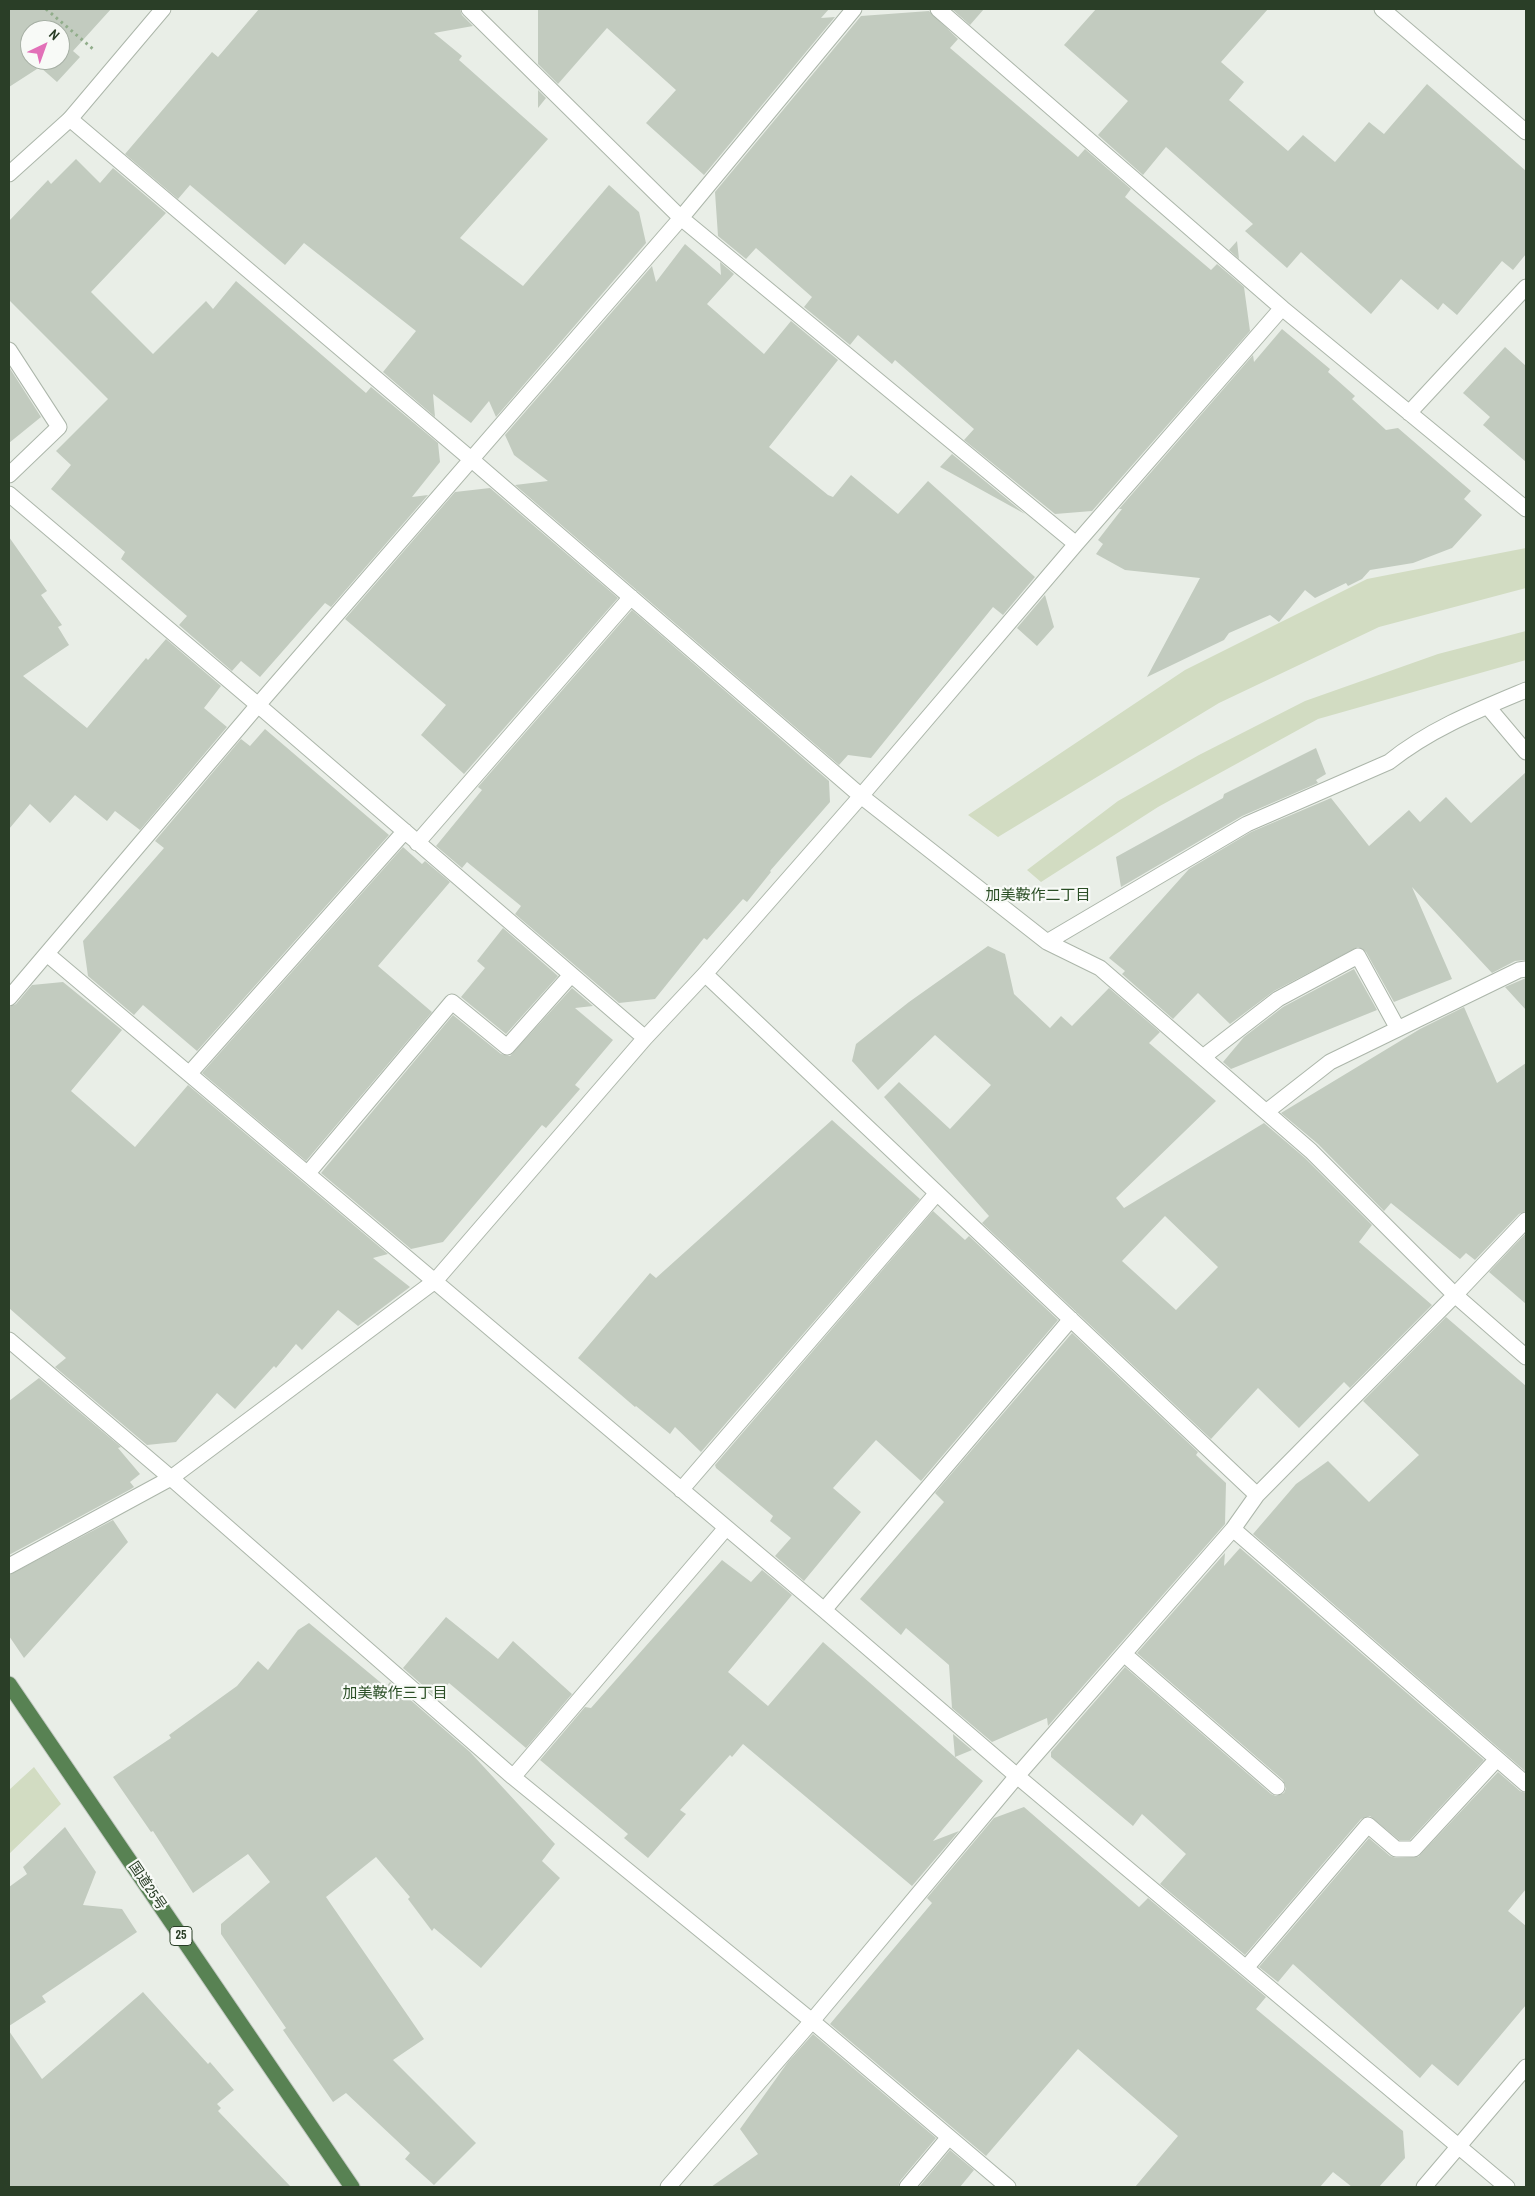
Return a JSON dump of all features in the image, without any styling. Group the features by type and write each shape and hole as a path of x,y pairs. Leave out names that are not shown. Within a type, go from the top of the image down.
{"highway":[{"name":"国道25号","path":"9,1684 352,2187"}],"street":[{"path":"9,174 70,119 163,9"},
{"path":"469,9 680,218 1076,544"},
{"path":"9,998 258,705 680,218 854,9"},
{"path":"938,9 1282,308 1526,509"},
{"path":"1382,9 1526,132"},
{"path":"70,119 472,460 861,796 1047,942 1100,968 1311,1151 1455,1295 1526,1357"},
{"path":"1409,413 1526,287"},
{"path":"9,1566 171,1478 435,1282 646,1038 705,974 861,796 1076,544 1282,308"},
{"path":"9,350 59,427 9,475"},
{"path":"9,494 646,1038"},
{"path":"417,843 631,597"},
{"path":"1047,942 1247,824 1389,762 1408,747 1439,728 1526,690"},
{"path":"1488,707 1526,752"},
{"path":"189,1074 404,831"},
{"path":"47,954 824,1610 1016,1776 1507,2187"},
{"path":"1204,1057 1278,999 1358,956 1398,1029"},
{"path":"1266,1112 1330,1062 1519,970 1526,969"},
{"path":"705,974 1257,1495"},
{"path":"308,1173 452,1002 507,1047 571,975"},
{"path":"681,1490 937,1193"},
{"path":"668,2187 812,2021 1016,1776 1233,1529 1257,1495 1455,1295 1526,1220"},
{"path":"824,1610 1071,1319"},
{"path":"9,1340 171,1478 513,1777 812,2021 1008,2187"},
{"path":"513,1777 726,1528"},
{"path":"1233,1529 1526,1784"},
{"path":"1124,1654 1277,1787"},
{"path":"1246,1968 1368,1825 1396,1849 1414,1849 1497,1759"},
{"path":"1424,2187 1526,2067"},
{"path":"907,2187 949,2137"}],"path":[{"path":"46,9 114,67"}],"green space":[{"path":"1526,548 1526,588 1379,627 1219,703 998,837 968,815 1185,670 1367,579"},
{"path":"1526,631 1526,660 1318,719 1158,807 1041,882 1027,870 1118,801 1199,755 1305,701 1438,654"},
{"path":"34,1767 61,1804 9,1854 9,1790"}],"building":[{"path":"9,9 111,9 73,51 80,57 70,68 70,20 20,20 20,70 35,70 9,87"},
{"path":"259,9 460,9 462,15 473,26 434,33 462,56 459,60 548,139 460,238 523,286 609,185 639,212 646,243 496,417 489,401 471,423 433,394 435,417 383,372 416,331 304,243 285,265 190,185 178,199 125,154 212,52 218,57"},
{"path":"538,9 829,9 821,18 835,17 704,175 646,123 676,90 607,28 558,84 538,64"},
{"path":"984,9 970,25 953,10"},
{"path":"1096,9 1268,9 1221,62 1244,82 1229,100 1288,151 1303,135 1335,162 1369,122 1384,134 1427,84 1526,171 1526,254 1513,270 1502,261 1457,315 1443,303 1438,310 1401,279 1371,314 1301,252 1287,268 1245,231 1253,224 1166,147 1143,175 1098,135 1128,101 1064,45"},
{"path":"929,11 958,39 950,48 1078,157 1085,149 1131,189 1125,197 1211,270 1217,264 1244,287 1250,331 1092,511 1055,514 964,440 974,429 895,360 892,364 858,335 850,345 804,307 812,297 756,248 746,259 718,236 715,192 861,16"},
{"path":"43,70 68,70 57,82"},
{"path":"538,90 546,98 538,108"},
{"path":"76,159 100,183 113,168 166,213 91,292 153,354 206,301 213,309 236,281 366,393 371,387 438,443 440,462 412,497 428,495 331,607 325,603 260,677 241,661 232,671 179,625 187,616 121,559 125,552 51,489 71,465 56,451 108,399 9,300 9,221 48,180 51,184"},
{"path":"1237,241 1239,259 1229,250"},
{"path":"685,244 721,275 720,262 734,274 707,304 764,354 791,321 838,360 769,447 828,495 833,497 851,475 898,514 928,481 1035,577 1003,615 993,607 871,758 848,755 839,765 515,485 548,481 514,455 505,435 652,266 656,282"},
{"path":"1282,329 1330,369 1328,372 1355,396 1352,399 1386,430 1398,428 1471,491 1464,499 1482,515 1452,548 1413,563 1370,570 1362,579 1348,586 1346,583 1315,598 1305,590 1279,622 1270,615 1229,633 1224,640 1147,677 1200,578 1125,570 1096,554 1103,544 1098,540 1122,509 1119,509 1253,355 1254,362"},
{"path":"1505,347 1526,366 1526,462 1483,425 1490,417 1463,393"},
{"path":"9,367 41,417 9,443"},
{"path":"952,454 1025,514 940,467"},
{"path":"490,488 618,598 464,774 421,735 446,705 345,619 455,492"},
{"path":"9,537 47,591 41,595 62,625 58,627 69,645 23,676 87,728 146,658 148,660 166,639 221,686 204,708 227,727 140,830 115,811 107,821 75,795 50,823 30,804 9,829"},
{"path":"1045,595 1054,627 1037,646 1017,628"},
{"path":"632,610 829,781 830,802 770,871 747,902 743,899 707,940 704,938 655,999 619,1003 515,914 521,906 467,862 462,868 436,846 482,790 478,787"},
{"path":"265,729 389,835 197,1051 143,1005 134,1015 88,976 83,941 164,848 155,841 241,739 250,746"},
{"path":"1316,748 1326,774 1316,780 1318,783 1242,816 1121,887 1116,857 1223,798 1224,794"},
{"path":"1526,772 1526,960 1515,961 1492,973 1412,887 1452,979 1394,1002 1366,952 1358,947 1274,991 1230,1024 1198,993 1173,1019 1122,974 1125,971 1109,958 1189,869 1251,832 1331,798 1369,846 1409,810 1420,822 1446,797 1471,823"},
{"path":"403,847 422,864 425,861 450,882 378,966 432,1012 306,1161 202,1073"},
{"path":"503,928 558,976 506,1034 461,997 485,968 477,961"},
{"path":"988,946 1005,954 1014,994 1050,1028 1061,1016 1072,1026 1109,988 1160,1032 1149,1043 1216,1101 1116,1198 1124,1208 1264,1123 1305,1158 1372,1225 1359,1242 1432,1305 1350,1388 1344,1382 1299,1428 1258,1388 1211,1439 982,1223 989,1216 884,1097 899,1082 950,1129 991,1085 935,1035 878,1090 852,1061 856,1044 909,1002","holes":["1165,1216 1218,1267 1176,1310 1122,1261"]},
{"path":"1354,969 1377,1010 1231,1069 1223,1062 1244,1037 1283,1007"},
{"path":"1526,978 1526,1010 1505,987"},
{"path":"63,982 122,1030 71,1091 135,1147 188,1085 388,1254 373,1258 410,1287 358,1326 338,1310 302,1350 296,1344 276,1368 274,1366 235,1409 217,1393 176,1442 147,1445 55,1367 66,1358 9,1308 9,1007 16,1004 32,985"},
{"path":"572,988 593,1006 575,1008 613,1040 575,1085 580,1089 546,1128 542,1125 443,1242 411,1249 321,1173 453,1015 501,1054 510,1056"},
{"path":"1464,1007 1497,1083 1526,1063 1526,1211 1519,1214 1475,1260 1466,1253 1460,1259 1391,1203 1384,1211 1318,1144 1281,1113 1420,1029"},
{"path":"832,1120 920,1199 701,1452 675,1427 670,1434 578,1358 650,1273 656,1278"},
{"path":"933,1211 965,1240 969,1236 1058,1320 921,1481 876,1440 833,1488 861,1512 804,1581 775,1556 791,1538 770,1521 773,1516 716,1468 715,1465"},
{"path":"1526,1233 1526,1304 1489,1272"},
{"path":"1446,1317 1526,1386 1526,1772 1253,1534 1296,1484 1328,1461 1369,1502 1419,1455 1363,1401"},
{"path":"1072,1333 1198,1452 1196,1455 1226,1483 1225,1524 1048,1726 1047,1718 992,1742 952,1708 949,1665 906,1628 901,1635 860,1599 944,1502 935,1493"},
{"path":"39,1378 121,1447 118,1448 140,1474 130,1482 134,1487 131,1489 9,1555 9,1401"},
{"path":"113,1520 128,1542 24,1658 9,1636 9,1575"},
{"path":"1240,1548 1484,1760 1410,1840 1399,1840 1370,1816 1361,1819 1245,1955 1160,1884 1186,1854 1142,1814 1133,1826 1051,1757 1051,1752 1125,1667 1271,1794 1276,1796 1284,1793 1286,1788 1283,1780 1137,1653 1225,1553 1224,1566"},
{"path":"722,1560 751,1582 762,1570 792,1595 728,1672 768,1706 823,1642 983,1781 933,1841 959,1831 912,1886 743,1744 732,1757 730,1755 680,1810 686,1814 648,1858 624,1838 628,1834 540,1760 585,1707 591,1708"},
{"path":"446,1617 498,1659 513,1641 572,1694 526,1748 449,1683 436,1697 403,1668"},
{"path":"309,1623 386,1687 390,1682 470,1752 555,1844 542,1861 560,1878 481,1968 434,1928 432,1931 408,1899 410,1897 376,1857 326,1897 424,2039 393,2060 476,2143 434,2185 405,2159 410,2153 346,2093 333,2102 283,2030 286,2028 221,1934 221,1924 270,1882 248,1854 193,1893 153,1831 151,1832 113,1777 171,1738 169,1735 237,1686 258,1661 268,1670 298,1630"},
{"path":"953,1734 972,1750 955,1757"},
{"path":"1498,1772 1520,1791 1526,1793 1526,1889 1508,1911 1526,1926 1526,2005 1458,2086 1432,2064 1420,2078 1293,1964 1278,1982 1259,1967 1369,1838 1390,1856 1396,1858 1418,1857"},
{"path":"1024,1807 1139,1907 1148,1898 1266,1997 1256,2009 1403,2131 1405,2158 1379,2187 1352,2187 1333,2172 1320,2187 1135,2187 1178,2136 1078,2049 986,2156 830,2024 932,1903 927,1898 994,1818"},
{"path":"65,1827 96,1872 83,1905 122,1909 137,1932 42,1996 46,2002 9,2026 9,1887 27,1874 23,1867"},
{"path":"143,1992 234,2090 217,2104 221,2108 218,2111 291,2187 9,2187 9,2031 42,2079"},
{"path":"813,2034 936,2138 900,2181 898,2187 711,2187 758,2154 740,2129 788,2062"},
{"path":"950,2150 974,2170 960,2187 919,2187"}],"district":[{"name":"加美鞍作二丁目","path":"1038,896"},
{"name":"加美鞍作三丁目","path":"395,1694"}]}
